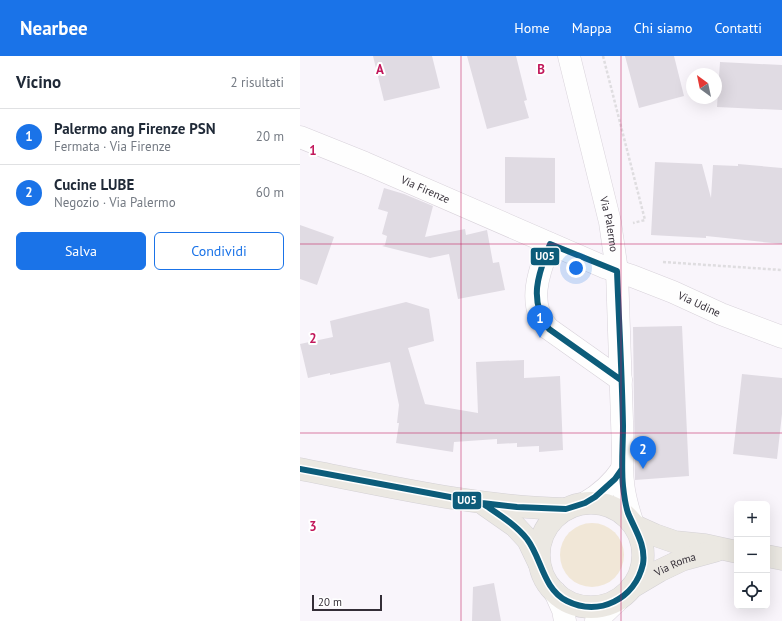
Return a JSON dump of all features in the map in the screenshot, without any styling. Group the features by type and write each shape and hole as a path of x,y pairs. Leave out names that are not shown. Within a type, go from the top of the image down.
{"main road":[{"path":"300,470 482,503 517,507 575,506 602,503 617,509 633,524 642,541 643,557 640,573 625,594 592,607 579,606 566,600 555,592 544,579 539,563 528,540 515,526 482,503"},
{"path":"539,563 539,547 544,532 553,519 575,506"},
{"name":"Via Roma","path":"633,524 655,535 675,542 705,545 730,550"},
{"name":"Via Roma","path":"625,594 659,571 682,560 730,550"},
{"path":"770,557 782,559"}],"street":[{"name":"Via Palermo","path":"569,56 610,222 617,271 623,490 633,524"},
{"name":"Via Firenze","path":"300,137 365,163 550,244 617,271"},
{"path":"550,244 544,257 538,278 536,293 537,309 542,321 549,329 621,380"},
{"name":"Via Udine","path":"617,271 673,292 721,314 782,337"},
{"path":"575,506 605,490 622,469"},
{"path":"555,592 565,621"},
{"path":"596,621 625,594"}],"path":[{"path":"603,56 645,220 628,224"},
{"path":"657,261 782,270"}],"shaded area":[{"path":"592,523 610,529 618,537 624,555 618,573 610,581 592,587 574,581 566,573 560,555 566,537 574,529"}],"building":[{"path":"373,56 432,56 440,88 384,101"},
{"path":"467,56 516,56 527,100 524,101 529,118 487,129"},
{"path":"625,56 674,56 684,96 639,108"},
{"path":"720,62 782,65 782,110 717,107 717,104 722,104 722,68 720,68"},
{"path":"505,157 555,158 555,203 505,203"},
{"path":"655,162 702,164 711,198 713,165 738,166 738,164 782,168 782,244 706,236 706,238 651,235"},
{"path":"384,188 404,194 433,206 425,237 465,229 466,235 487,230 493,263 499,262 505,290 458,299 449,254 430,258 382,246 385,245 387,236 382,234 388,212 378,209"},
{"path":"300,225 334,237 317,285 300,279"},
{"path":"406,302 429,309 434,341 408,348 425,404 478,413 476,362 524,360 524,378 560,376 563,450 539,452 539,446 517,447 517,443 497,444 497,439 454,442 453,452 396,443 399,423 397,423 399,405 390,362 330,375 330,373 308,378 300,344 333,337 330,321"},
{"path":"682,326 689,476 635,480 633,327"},
{"path":"742,374 782,378 782,414 777,459 733,454"},
{"path":"494,583 501,621 472,621 473,587"}],"transit line":[{"name":"U05","path":"482,503 512,524 527,539 548,581 559,596 567,601 591,607 603,606 614,602 624,595 632,587 639,576 644,557 639,538 627,510 623,486 623,407 617,271 550,244 542,266 537,287 537,298 543,319 549,329 621,380"},
{"name":"U05","path":"300,469 482,503 517,507 566,509 585,503 595,497 615,479 622,469"}],"place":[{"name":"Palermo ang Firenze PSN","path":"540,338"},
{"name":"Cucine LUBE","path":"643,469"}]}
